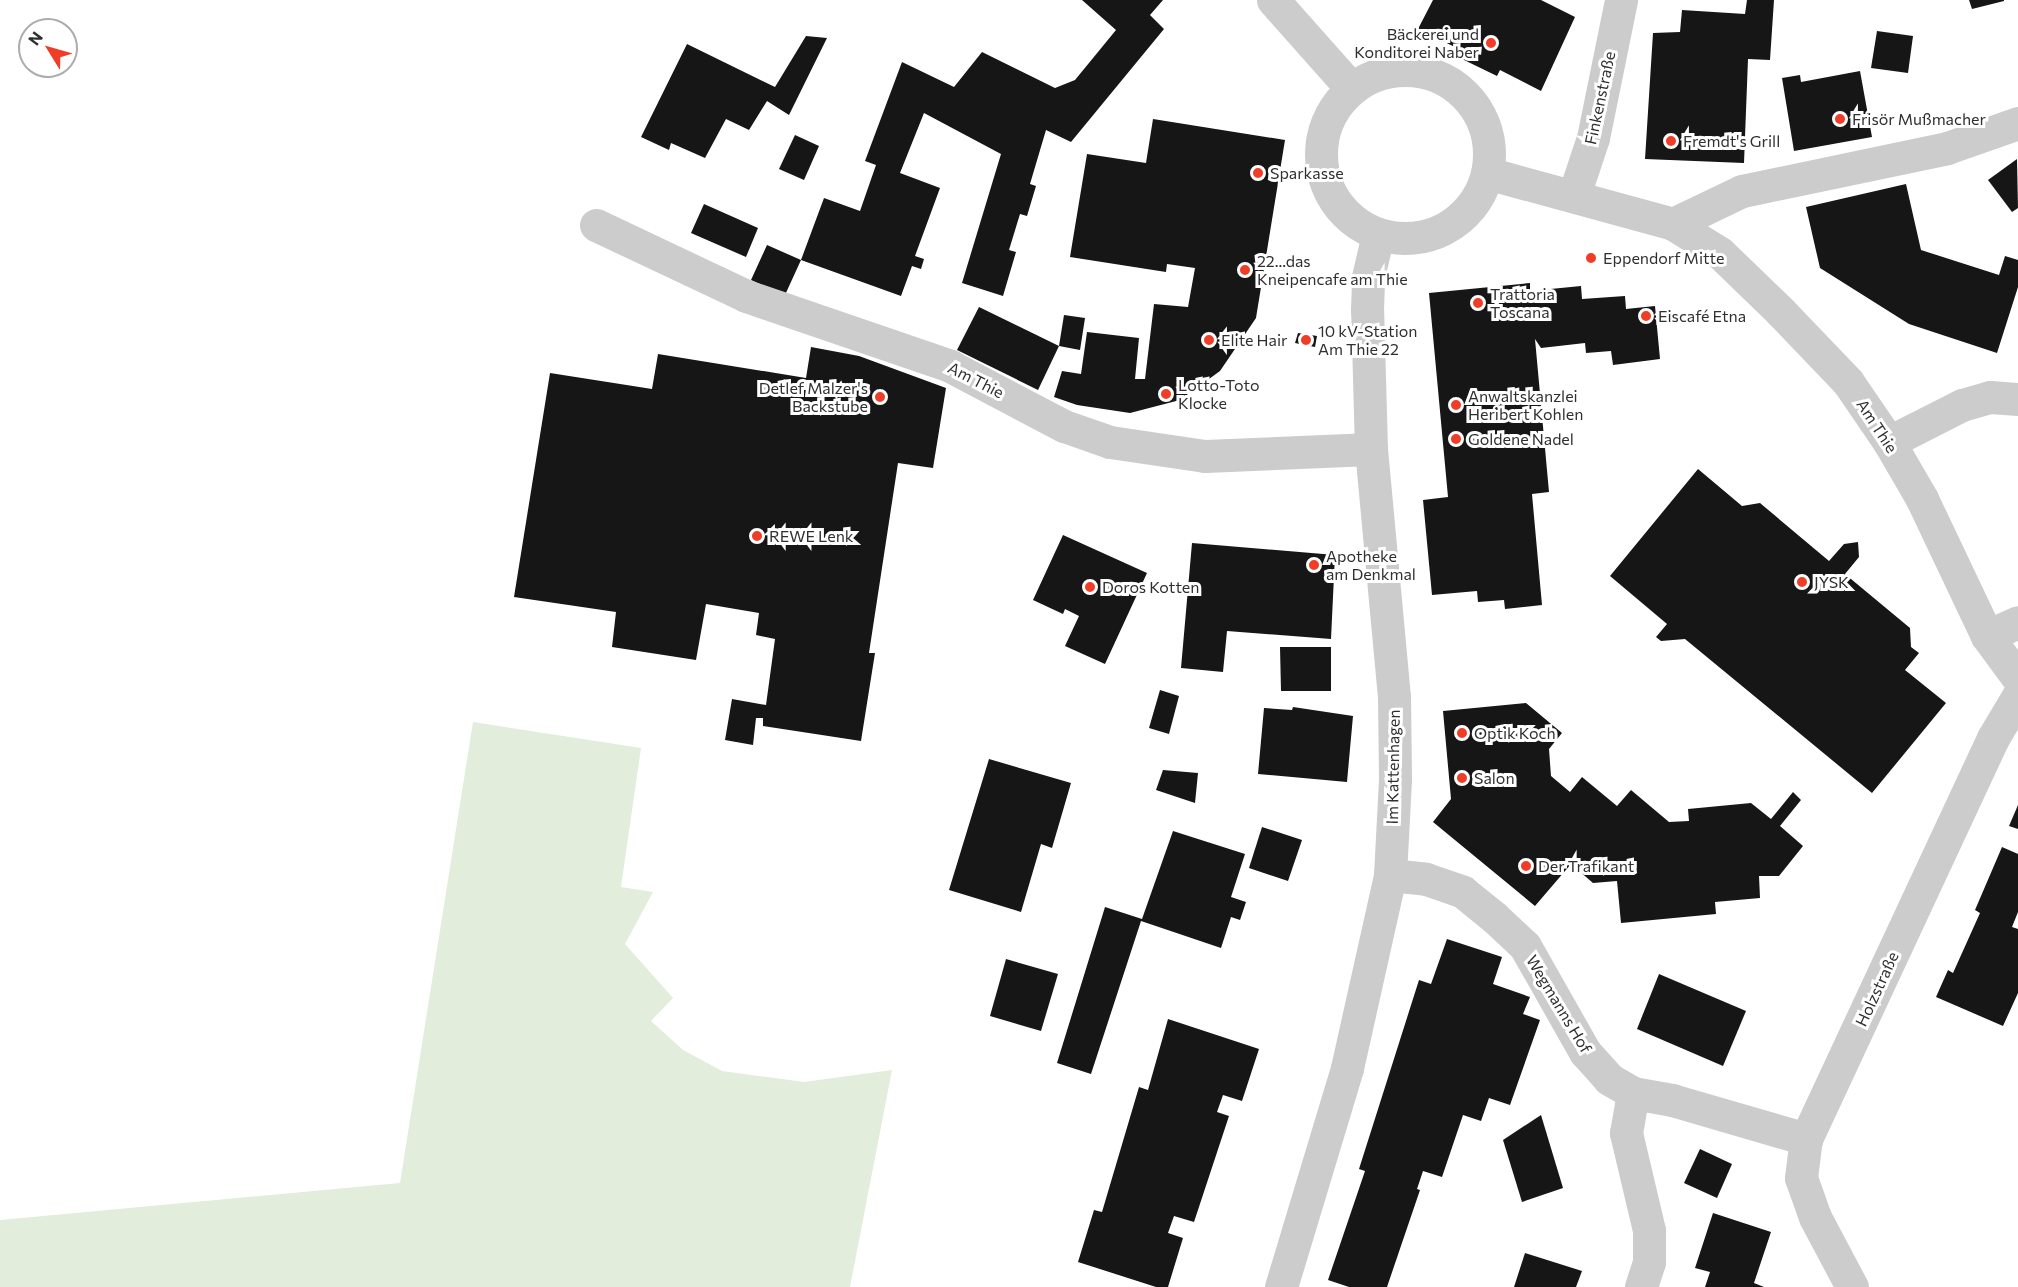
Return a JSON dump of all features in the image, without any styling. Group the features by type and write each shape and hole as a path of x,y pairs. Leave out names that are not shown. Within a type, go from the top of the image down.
{"street":[{"path":"1273,0 1352,88"},
{"name":"Finkenstraße","path":"1574,195 1593,138 1621,0"},
{"path":"1392,71 1422,72 1449,82 1480,115 1489,143 1487,173 1474,201 1453,224 1425,236 1378,234 1341,209 1322,169 1322,140 1326,125 1352,88 1392,71"},
{"path":"1673,224 1742,191 1947,148 2018,123"},
{"name":"Am Thie","path":"1487,173 1673,224 1719,253 1780,311 1848,382 1890,442 1922,499 1987,636 2018,678"},
{"name":"Am Thie","path":"596,225 746,297 950,366 1064,426 1110,442 1177,453 1245,457 1371,449"},
{"name":"Im Kattenhagen","path":"1281,1287 1347,1068 1389,875 1395,778 1394,698 1371,449 1367,310 1368,277 1378,234"},
{"path":"1890,442 1962,405 1990,397 2018,399"},
{"path":"1987,636 2018,622"},
{"name":"Holzstraße","path":"1852,1287 1815,1217 1801,1178 1806,1139 1993,738 2018,696"},
{"name":"Wegmanns Hof","path":"1389,875 1426,879 1463,892 1494,917 1525,946 1585,1052 1609,1079 1633,1093 1672,1100 1806,1139"},
{"path":"1633,1093 1626,1133 1649,1230 1649,1262 1641,1287"}],"green space":[{"path":"473,722 641,748 621,887 653,892 625,944 673,998 651,1021 683,1050 722,1071 804,1082 892,1070 850,1287 0,1287 0,1220 400,1183"}],"building":[{"path":"1082,0 1163,0 1150,15 1164,29 1071,142 1046,130 1030,184 1036,186 1027,216 1020,214 1009,250 1016,252 1003,296 962,283 1001,154 924,113 900,173 940,188 915,256 924,259 921,269 912,266 901,296 801,260 824,198 860,211 876,165 865,161 902,62 954,87 982,52 1055,88 1075,80 1116,30"},
{"path":"1433,0 1541,0 1575,17 1541,91 1500,70 1497,76 1462,59 1465,52 1418,29"},
{"path":"1747,0 1774,0 1770,60 1748,59 1744,163 1645,159 1653,33 1680,32 1682,10 1745,14"},
{"path":"1969,0 2004,0 2004,1 1972,9"},
{"path":"1877,31 1913,36 1908,73 1871,68"},
{"path":"806,36 827,38 789,115 767,101 749,130 726,119 705,158 671,143 669,150 641,137 687,44 775,87"},
{"path":"1860,71 1872,137 1794,151 1782,78 1800,75 1801,82"},
{"path":"1153,119 1285,140 1256,318 1220,371 1180,400 1130,413 1077,405 1054,397 1062,371 1081,374 1087,332 1139,338 1135,379 1145,379 1154,304 1188,307 1195,268 1167,264 1166,272 1070,257 1087,154 1146,163"},
{"path":"795,135 819,146 804,180 779,169"},
{"path":"2017,159 2018,208 2012,212 1988,180"},
{"path":"1906,184 1921,250 1999,275 2005,256 2018,260 2018,287 1997,353 1909,324 1820,268 1806,207"},
{"path":"704,204 758,228 746,257 691,233"},
{"path":"767,245 801,260 785,295 751,280"},
{"path":"1530,283 1530,291 1581,286 1582,299 1625,296 1626,309 1655,306 1660,359 1613,365 1611,351 1586,353 1585,343 1541,348 1535,339 1549,492 1532,494 1542,605 1505,609 1504,600 1478,602 1477,591 1432,595 1423,500 1448,497 1429,293"},
{"path":"979,307 1059,346 1038,390 957,350"},
{"path":"1064,315 1085,318 1080,350 1059,346"},
{"name":"10 kV-Station Am Thie 22","path":"1298,333 1317,336 1315,347 1295,343"},
{"name":"REWE Lenk","path":"811,347 859,356 946,388 933,468 898,463 869,653 875,653 861,741 763,726 763,718 756,718 753,745 725,740 732,699 766,705 775,639 756,635 759,613 706,604 696,660 612,647 616,612 514,597 550,373 652,389 658,354 806,378"},
{"path":"1698,469 1742,506 1760,503 1829,561 1844,544 1858,542 1859,557 1845,574 1910,628 1911,647 1919,653 1905,670 1946,703 1872,793 1685,639 1661,641 1656,637 1667,624 1610,576"},
{"name":"Doros Kotten","path":"1063,535 1147,573 1105,664 1065,646 1079,616 1065,609 1063,614 1033,600"},
{"path":"1192,543 1335,555 1331,639 1227,631 1223,672 1181,668"},
{"path":"1280,647 1331,647 1331,691 1281,691"},
{"path":"1160,690 1179,696 1169,734 1149,728"},
{"path":"1526,703 1562,733 1549,749 1551,776 1570,792 1582,777 1617,806 1631,790 1669,822 1689,821 1688,809 1751,803 1771,819 1793,792 1801,800 1780,826 1803,846 1779,876 1759,876 1760,898 1715,902 1716,914 1621,923 1617,881 1593,883 1571,864 1535,906 1433,822 1451,799 1443,711"},
{"path":"1293,707 1353,716 1347,782 1258,774 1264,708 1292,710"},
{"path":"989,759 1071,783 1052,848 1041,844 1021,912 949,890"},
{"path":"1163,770 1198,773 1195,803 1156,790"},
{"path":"2018,805 2018,829 2009,826"},
{"path":"1262,827 1302,840 1288,881 1249,868"},
{"path":"1173,831 1245,854 1231,897 1246,902 1240,920 1231,917 1221,948 1141,921 1091,1074 1057,1063 1105,907 1142,919"},
{"path":"2002,847 2018,854 2018,912 2012,927 2018,929 2018,993 2003,1026 1936,997 1948,970 1953,973 1980,913 1975,910"},
{"path":"1447,939 1502,957 1493,984 1530,997 1523,1014 1540,1020 1510,1105 1489,1098 1481,1121 1463,1115 1442,1177 1423,1171 1417,1189 1420,1190 1387,1287 1349,1287 1328,1280 1365,1171 1359,1169 1419,980 1431,984"},
{"path":"1006,959 1058,974 1041,1031 990,1016"},
{"path":"1659,974 1746,1011 1723,1066 1637,1029"},
{"path":"1168,1019 1259,1049 1242,1101 1223,1095 1217,1112 1229,1116 1194,1222 1174,1216 1168,1233 1183,1238 1168,1287 1156,1287 1078,1262 1094,1210 1102,1212 1139,1087 1148,1090"},
{"path":"1541,1115 1563,1188 1522,1202 1503,1140"},
{"path":"1700,1149 1732,1164 1717,1198 1684,1183"},
{"path":"1713,1213 1771,1232 1754,1283 1764,1287 1705,1287 1710,1272 1695,1268"},
{"path":"1525,1253 1582,1271 1576,1287 1514,1287"}],"place":[{"name":"Bäckerei und Konditorei Naber","path":"1491,43"},
{"name":"Frisör Mußmacher","path":"1840,119"},
{"name":"Fremdt's Grill","path":"1671,141"},
{"name":"Sparkasse","path":"1258,173"},
{"name":"Eppendorf Mitte","path":"1591,258"},
{"name":"22...das Kneipencafe am Thie","path":"1245,270"},
{"name":"Trattoria Toscana","path":"1478,303"},
{"name":"Eiscafé Etna","path":"1646,316"},
{"name":"Elite Hair","path":"1209,340"},
{"name":"10 kV-Station Am Thie 22","path":"1306,340"},
{"name":"Lotto-Toto Klocke","path":"1166,394"},
{"name":"Detlef Malzer's Backstube","path":"880,397"},
{"name":"Anwaltskanzlei Heribert Kohlen","path":"1456,405"},
{"name":"Goldene Nadel","path":"1456,439"},
{"name":"REWE Lenk","path":"757,536"},
{"name":"Apotheke am Denkmal","path":"1314,565"},
{"name":"JYSK","path":"1802,582"},
{"name":"Doros Kotten","path":"1090,587"},
{"name":"Optik Koch","path":"1462,733"},
{"name":"Salon","path":"1462,778"},
{"name":"Der Trafikant","path":"1526,866"}]}
